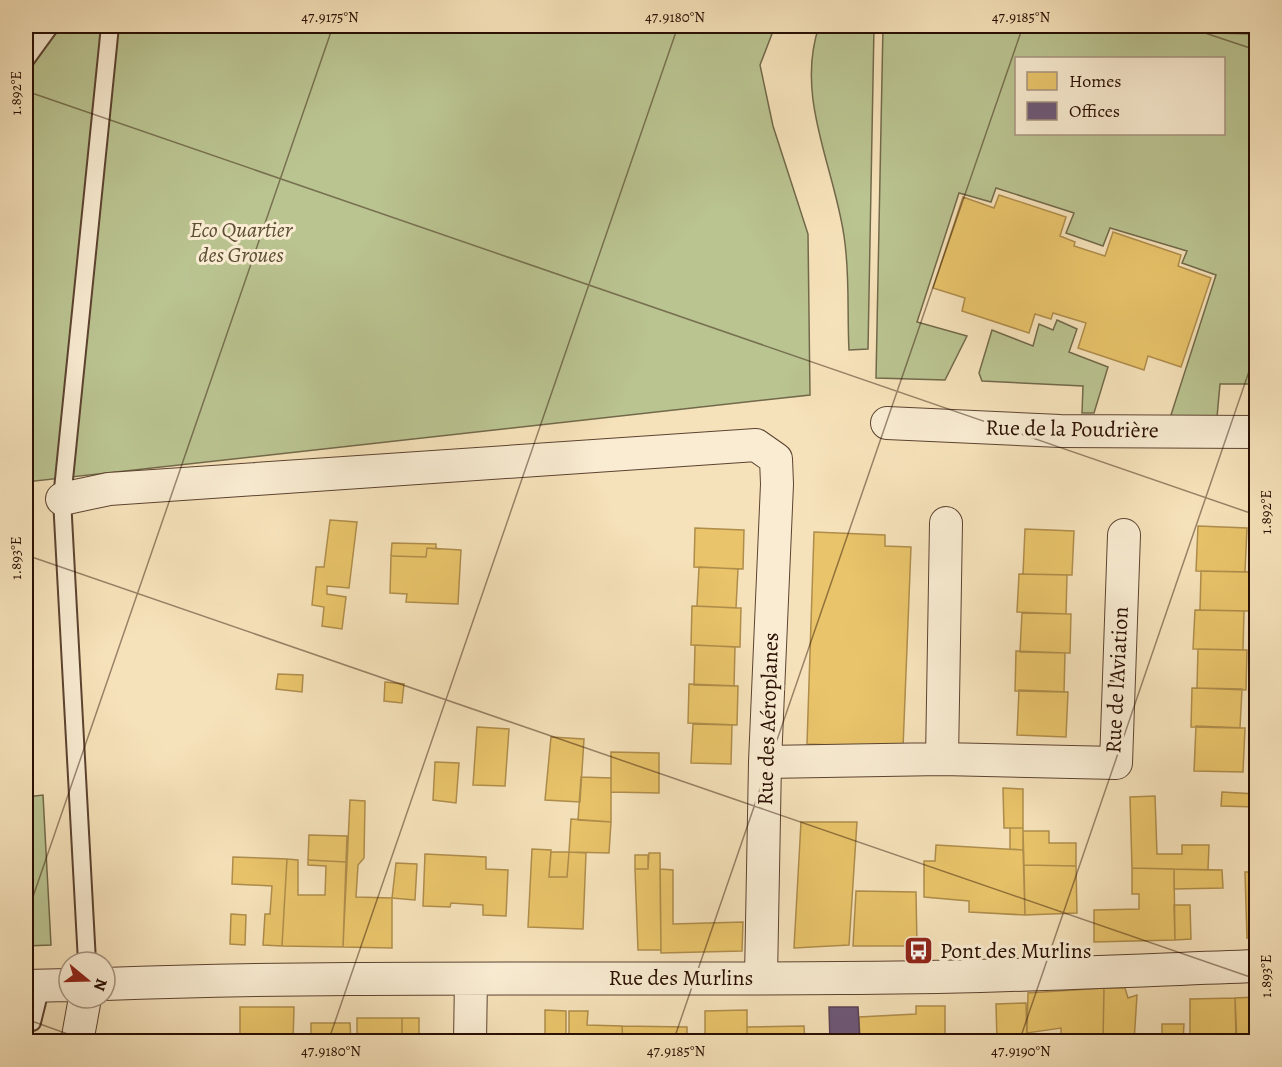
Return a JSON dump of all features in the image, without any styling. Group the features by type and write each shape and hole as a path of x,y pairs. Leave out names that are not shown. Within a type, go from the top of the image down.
{"street":[{"name":"Rue de la Poudrière","path":"887,423 1060,431 1257,432"},
{"name":"Rue des Aéroplanes","path":"62,499 109,489 756,445 776,459 765,762 761,978"},
{"path":"942,759 946,523"},
{"name":"Rue de l'Aviation","path":"765,762 942,759 1116,763 1124,535"},
{"name":"Rue des Murlins","path":"117,984 263,979 996,976 1257,966"},
{"path":"470,1041 471,979"},
{"path":"77,1041 83,1010"}],"lane":[{"path":"26,59 50,26"},
{"path":"86,950 62,499 110,26"},
{"path":"26,1024 32,1022 45,986"}],"green space":[{"name":"Eco Quartier des Groues","path":"26,26 775,26 760,65 773,126 808,234 810,395 26,482"},
{"path":"819,26 874,26 868,349 849,350 846,250 839,210 819,131 811,79 813,53"},
{"path":"883,26 1256,34 1256,384 1220,384 1217,417 1170,418 1216,275 1182,263 1187,251 1110,228 1103,246 1066,233 1074,213 996,188 991,202 959,193 917,322 967,336 945,380 876,378"},
{"path":"1057,320 1077,329 1069,352 1108,367 1094,413 1082,413 1083,386 982,381 979,373 992,330 1033,346 1039,324 1053,330"},
{"path":"43,795 51,945 26,946 26,797"}],"building: Homes":[{"path":"999,195 1066,217 1060,236 1075,242 1074,246 1105,256 1113,232 1181,255 1178,266 1211,278 1181,367 1148,356 1144,370 1078,348 1086,323 1053,313 1051,319 1035,314 1029,333 962,311 965,298 933,288 963,197 994,208"},
{"path":"330,520 357,522 349,588 327,586 327,594 346,597 342,629 322,626 324,607 312,605 316,567 324,567"},
{"path":"1198,526 1247,528 1245,572 1196,571"},
{"path":"695,528 744,530 743,569 694,567"},
{"path":"1025,529 1074,531 1072,575 1023,574"},
{"path":"814,532 885,535 885,546 911,547 903,748 807,744"},
{"path":"392,543 436,544 436,549 427,548 426,557 391,556"},
{"path":"427,548 461,550 458,604 406,602 407,594 390,593 391,556 426,557"},
{"path":"699,567 738,569 736,608 697,606"},
{"path":"1201,571 1250,572 1249,611 1200,610"},
{"path":"1019,574 1067,575 1066,614 1017,612"},
{"path":"692,606 741,608 740,647 691,645"},
{"path":"1195,610 1244,611 1243,650 1193,649"},
{"path":"1022,613 1071,614 1070,653 1020,652"},
{"path":"695,645 735,647 734,686 694,685"},
{"path":"1198,649 1247,650 1246,690 1197,688"},
{"path":"1016,651 1065,653 1064,692 1015,691"},
{"path":"278,674 303,675 302,692 276,689"},
{"path":"385,682 404,684 402,703 384,701"},
{"path":"689,684 738,686 737,725 688,723"},
{"path":"1192,688 1242,689 1240,728 1191,727"},
{"path":"1019,690 1068,692 1066,737 1017,735"},
{"path":"693,724 732,725 731,764 691,763"},
{"path":"1196,726 1245,728 1243,772 1194,771"},
{"path":"477,727 509,729 505,786 473,785"},
{"path":"551,737 584,739 580,802 545,800"},
{"path":"611,752 659,753 659,793 611,792"},
{"path":"435,762 459,763 456,803 433,800"},
{"path":"581,777 611,778 611,822 578,820"},
{"path":"1003,788 1023,789 1023,828 1004,828"},
{"path":"1222,792 1256,794 1256,807 1221,806"},
{"path":"1155,796 1157,854 1182,854 1182,845 1209,845 1208,870 1132,868 1130,797"},
{"path":"350,800 365,801 364,858 358,865 356,897 392,898 392,948 343,947"},
{"path":"571,819 611,822 609,853 569,852"},
{"path":"801,822 857,822 849,945 794,948"},
{"path":"1010,828 1023,828 1023,850 1010,849"},
{"path":"1023,831 1049,831 1049,843 1076,843 1076,866 1024,865"},
{"path":"309,835 347,836 346,862 308,860"},
{"path":"936,845 1023,850 1025,915 969,912 969,901 924,897 924,861 935,861"},
{"path":"532,849 551,850 549,877 567,877 569,852 586,853 583,929 528,927"},
{"path":"551,852 569,852 567,877 549,877"},
{"path":"649,853 660,853 661,950 638,950 635,869 648,869"},
{"path":"425,854 486,857 486,869 508,870 506,916 483,915 483,905 451,903 450,907 423,906"},
{"path":"635,855 648,855 648,869 635,869"},
{"path":"233,857 287,859 282,946 263,945 265,914 270,914 272,886 232,884"},
{"path":"287,859 298,860 298,895 325,895 326,866 308,865 308,860 346,862 343,947 282,946"},
{"path":"396,863 417,864 415,900 392,898"},
{"path":"1024,865 1076,866 1077,913 1025,915"},
{"path":"1132,868 1174,869 1175,940 1094,942 1094,910 1139,909 1139,894 1132,894"},
{"path":"660,869 673,870 673,924 743,922 742,951 661,953"},
{"path":"1174,869 1222,870 1223,888 1174,889"},
{"path":"1245,872 1256,872 1256,938 1247,938"},
{"path":"856,891 916,892 917,946 853,946"},
{"path":"1174,905 1190,905 1191,939 1175,940"},
{"path":"231,914 246,915 245,945 230,944"},
{"path":"1104,988 1125,988 1128,998 1137,995 1134,1042 1103,1042"},
{"path":"1104,988 1103,1042 1061,1042 1061,1028 1027,1033 1028,993"},
{"path":"1256,997 1256,1041 1236,1041 1235,998"},
{"path":"1235,998 1237,1042 1190,1042 1190,999"},
{"path":"1026,1003 1027,1042 997,1042 996,1004"},
{"path":"916,1006 945,1006 945,1042 860,1042 859,1017 916,1014"},
{"path":"240,1007 294,1007 293,1042 240,1042"},
{"path":"545,1010 566,1011 566,1039 545,1038"},
{"path":"747,1010 747,1042 705,1042 705,1011"},
{"path":"569,1011 588,1011 587,1025 622,1026 623,1042 569,1042"},
{"path":"357,1018 402,1018 402,1042 357,1042"},
{"path":"402,1018 419,1018 419,1042 402,1042"},
{"path":"311,1023 350,1023 351,1042 311,1042"},
{"path":"1162,1024 1184,1024 1183,1042 1162,1042"},
{"path":"622,1026 687,1027 687,1042 623,1042"},
{"path":"804,1026 805,1042 747,1042 747,1027"},
{"path":"211,1037 211,1042 191,1042 191,1038"},
{"path":"211,1037 240,1037 240,1042 211,1042"},
{"path":"519,1037 566,1039 566,1042 519,1042"},
{"path":"145,1038 172,1038 172,1042 145,1042"},
{"path":"172,1038 191,1038 191,1042 172,1042"}],"building: Offices":[{"path":"829,1007 858,1007 860,1042 830,1042"}],"place":[{"name":"Pont des Murlins","path":"919,951"}]}
